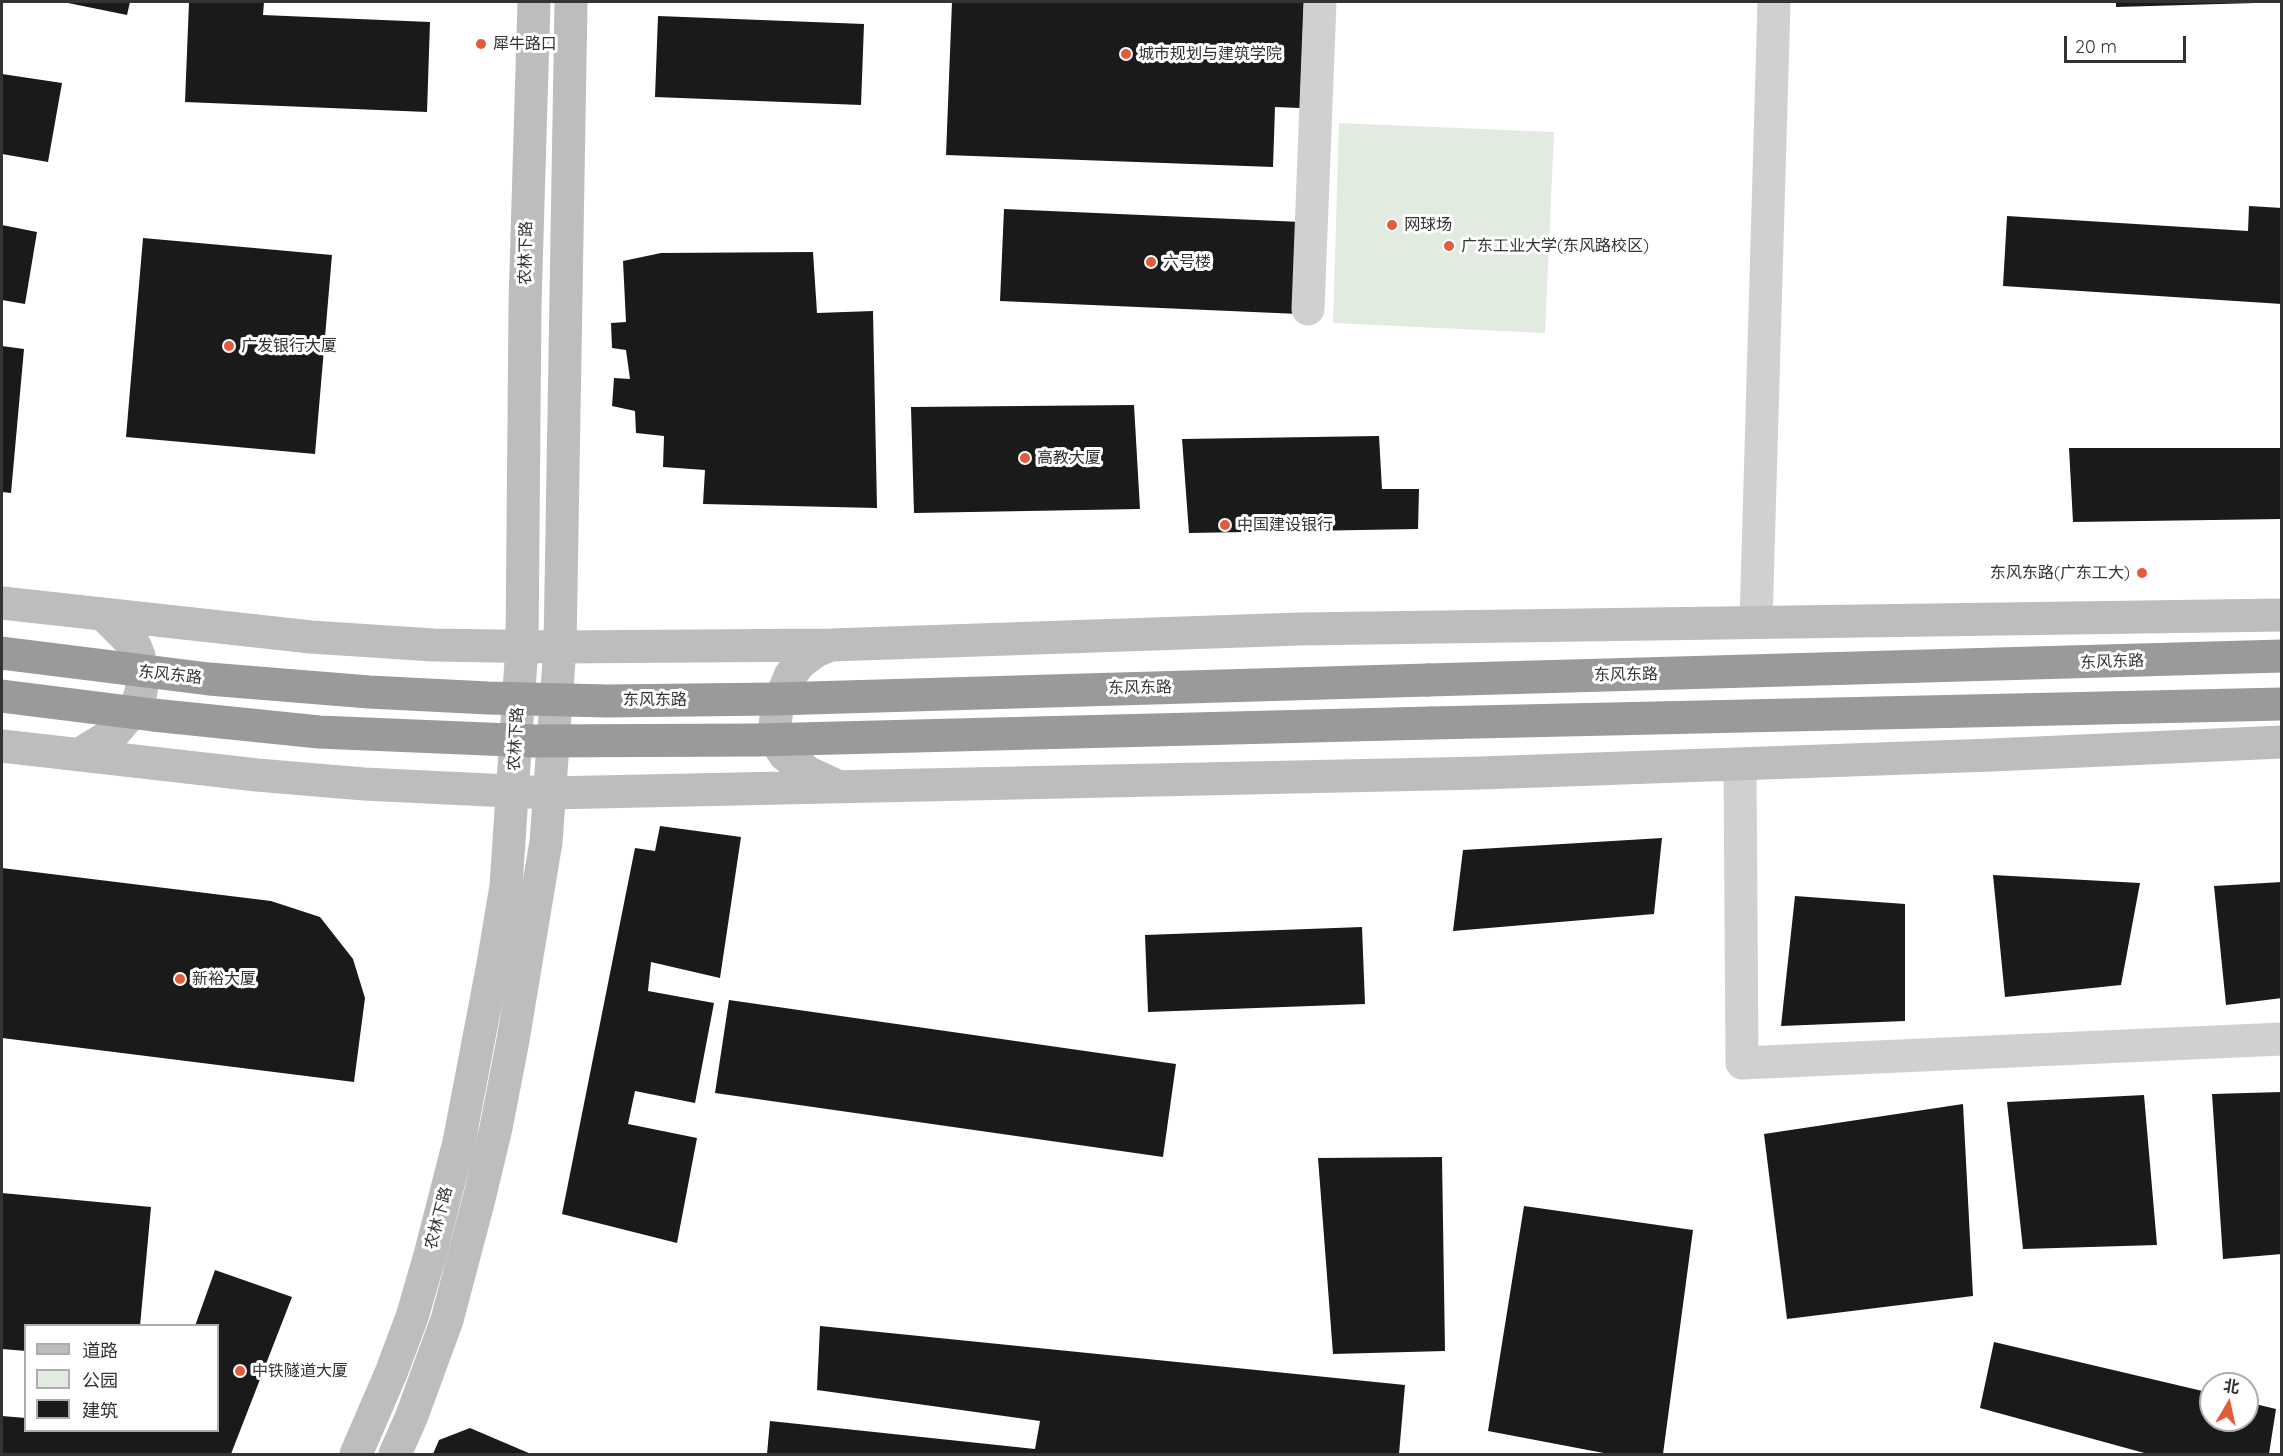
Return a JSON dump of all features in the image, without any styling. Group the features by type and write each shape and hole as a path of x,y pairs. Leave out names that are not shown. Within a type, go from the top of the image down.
{"highway":[{"name":"东风东路","path":"2,653 208,679 369,692 595,700 775,699 2282,656"},
{"path":"2,696 319,732 534,741 768,740 2282,704"}],"street":[{"name":"农林下路","path":"356,1455 412,1317 459,1142 506,886 522,646 525,304 534,2"},
{"name":"农林下路","path":"395,1455 447,1320 496,1128 533,928 546,842 560,647 571,2"},
{"path":"1308,309 1320,2"},
{"path":"1756,622 1774,2"},
{"path":"2,603 321,638 433,645 560,647 831,645 1300,629 2282,615"},
{"path":"78,755 114,733 136,707 141,692 143,677 135,646 103,614"},
{"path":"831,645 808,657 790,676 777,708 775,726 777,743 785,755 809,773 840,787"},
{"path":"2,746 257,775 550,793 1481,773 1740,765 2282,742"},
{"path":"1740,765 1742,1063 2282,1039"}],"green space":[{"path":"1339,123 1554,132 1545,333 1333,323"}],"building":[{"path":"68,2 130,2 127,15"},
{"path":"189,2 264,2 263,15 430,22 427,112 185,102"},
{"name":"城市规划与建筑学院","path":"952,2 1304,2 1300,108 1275,107 1273,167 946,155"},
{"path":"2116,2 2255,2 2255,3 2116,7"},
{"path":"658,16 864,24 861,105 655,97"},
{"path":"2,74 62,83 48,162 2,154"},
{"path":"2249,206 2282,208 2282,304 2003,286 2007,216 2248,231"},
{"name":"六号楼","path":"1004,209 1302,222 1299,314 1000,301"},
{"path":"2,225 37,232 25,304 2,300"},
{"name":"广发银行大厦","path":"143,238 332,255 315,454 126,437"},
{"path":"813,252 817,313 873,311 877,508 703,504 705,470 663,467 664,436 636,433 635,411 612,406 614,378 630,379 626,350 612,348 611,323 626,322 623,261 661,253"},
{"path":"2,346 24,349 11,493 2,492"},
{"name":"高教大厦","path":"1134,405 1140,509 914,513 911,407"},
{"path":"1379,436 1382,489 1419,489 1418,529 1189,533 1182,439"},
{"path":"2069,448 2282,448 2282,519 2073,522"},
{"path":"660,826 741,837 720,978 651,962 648,991 714,1003 695,1103 635,1091 628,1124 697,1138 677,1243 562,1214 635,848 655,851"},
{"path":"1662,838 1654,914 1453,931 1463,850"},
{"name":"新裕大厦","path":"2,868 271,901 320,917 353,959 365,998 354,1082 2,1038"},
{"path":"1993,875 2140,883 2121,985 2005,997"},
{"path":"2282,882 2282,998 2226,1005 2214,886"},
{"path":"1795,896 1905,904 1905,1021 1781,1026"},
{"path":"1362,927 1365,1004 1148,1012 1145,935"},
{"path":"729,1000 1176,1064 1163,1157 715,1093"},
{"path":"2282,1092 2282,1254 2223,1259 2212,1094"},
{"path":"2144,1095 2157,1245 2023,1249 2007,1102"},
{"path":"1963,1104 1973,1296 1787,1319 1764,1134"},
{"path":"1442,1157 1445,1351 1333,1354 1318,1158"},
{"path":"2,1193 151,1207 140,1324 24,1324 24,1351 2,1349"},
{"path":"1524,1206 1693,1230 1663,1454 1609,1454 1488,1431"},
{"name":"中铁隧道大厦","path":"215,1270 292,1297 231,1454 2,1454 2,1416 24,1418 24,1432 219,1432 219,1324 196,1324"},
{"path":"820,1326 1405,1385 1399,1454 767,1454 770,1421 1035,1449 1040,1421 817,1390"},
{"path":"1994,1342 2199,1390 2199,1432 2259,1432 2259,1405 2276,1409 2269,1454 2148,1454 1980,1408"},
{"path":"470,1428 531,1454 433,1454 439,1440"}],"place":[{"name":"犀牛路口","path":"481,44"},
{"name":"城市规划与建筑学院","path":"1126,54"},
{"name":"网球场","path":"1392,225"},
{"name":"广东工业大学(东风路校区)","path":"1449,246"},
{"name":"六号楼","path":"1151,262"},
{"name":"广发银行大厦","path":"229,346"},
{"name":"高教大厦","path":"1025,458"},
{"name":"中国建设银行","path":"1225,525"},
{"name":"东风东路(广东工大)","path":"2142,573"},
{"name":"新裕大厦","path":"180,979"},
{"name":"中铁隧道大厦","path":"240,1371"}]}
